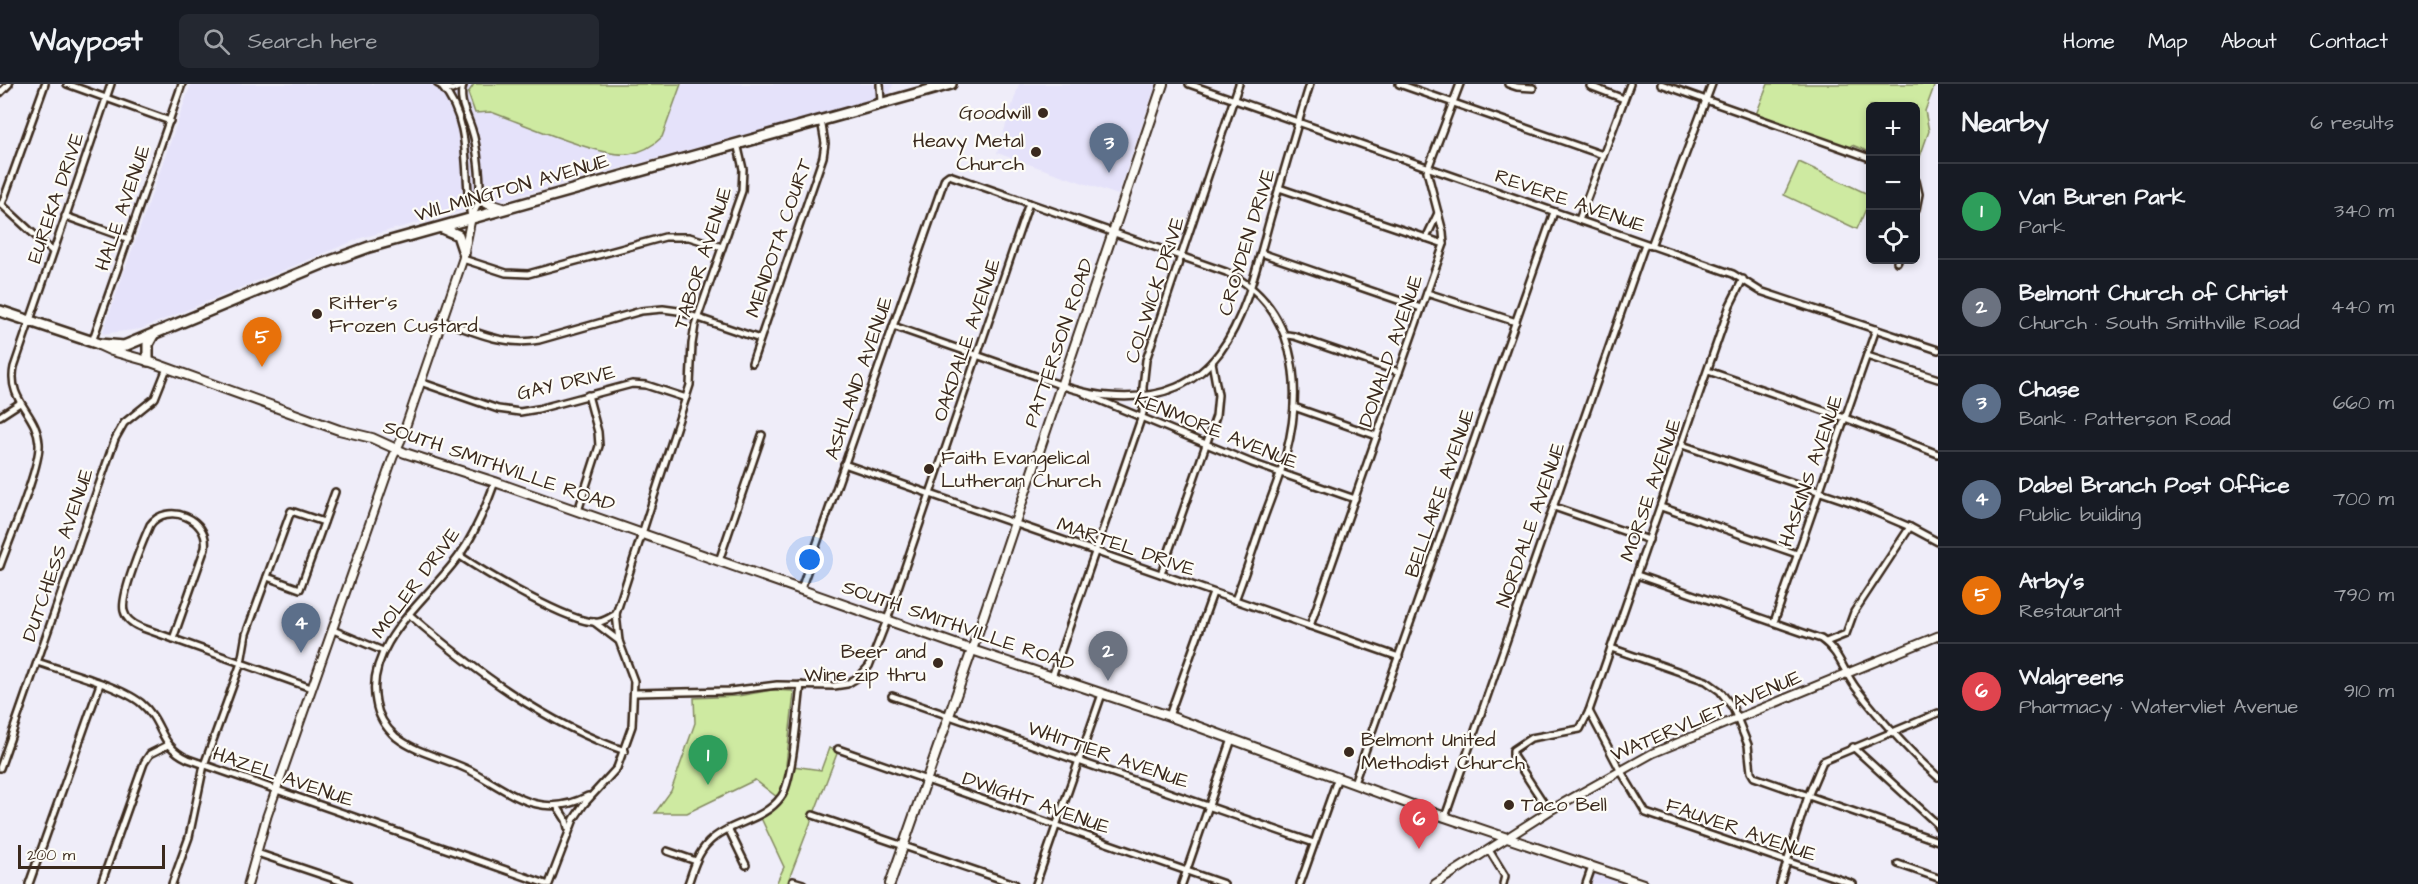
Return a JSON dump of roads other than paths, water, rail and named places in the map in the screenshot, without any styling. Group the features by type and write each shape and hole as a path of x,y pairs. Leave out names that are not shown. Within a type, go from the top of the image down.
{"main road":[{"name":"WILMINGTON AVENUE","path":"0,311 93,342 108,346 124,346 342,256 738,142 951,84"},
{"name":"PATTERSON ROAD","path":"890,884 1065,386 1113,239 1112,231 1163,84"},
{"path":"479,195 486,203 505,209"},
{"path":"439,228 458,235 464,256"},
{"path":"148,361 148,344 153,335"},
{"name":"SOUTH SMITHVILLE ROAD","path":"93,342 112,351 148,361 972,650 1169,716 1445,817 1643,884"}],"street":[{"path":"0,93 9,84"},
{"path":"45,84 1,204 53,252"},
{"path":"67,84 170,120"},
{"name":"EUREKA DRIVE","path":"0,566 39,451 36,430 20,403 14,387 13,374 111,84"},
{"name":"HALE AVENUE","path":"93,342 182,84"},
{"path":"440,86 452,90 464,84"},
{"path":"248,884 276,790 311,688 464,256 471,219 479,195 473,133 461,94 464,84"},
{"path":"880,84 881,103"},
{"name":"REVERE AVENUE","path":"1189,84 1743,279 1760,291 1938,350"},
{"name":"COLWICK DRIVE","path":"1053,677 1142,416 1146,360 1239,84"},
{"name":"CROYDEN DRIVE","path":"1143,396 1171,389 1185,382 1212,362 1235,329 1251,287 1310,84"},
{"path":"1399,84 1603,155"},
{"path":"1429,167 1460,84"},
{"path":"1508,84 1533,88"},
{"path":"1579,220 1630,84"},
{"path":"1661,84 1866,158"},
{"name":"NORDALE AVENUE","path":"1445,817 1648,245 1712,84"},
{"path":"440,86 448,95 463,140 468,165 471,219"},
{"path":"1590,86 1624,99"},
{"name":"MENDOTA COURT","path":"752,363 823,157 825,143 821,120"},
{"name":"TABOR AVENUE","path":"548,884 567,832 578,812 612,775 625,751 632,726 635,693 633,674 619,641 616,614 686,398 691,379 693,334 743,184 738,142"},
{"name":"DONALD AVENUE","path":"1310,626 1444,244 1427,171 1429,167"},
{"name":"ASHLAND AVENUE","path":"801,589 945,177 952,175 1029,203"},
{"path":"1279,188 1444,244"},
{"path":"1029,203 1226,272 1251,287 1274,312 1287,335 1292,364 1294,407 1290,439 1235,600"},
{"name":"OAKDALE AVENUE","path":"635,693 730,691 777,685 841,686 860,676 874,657 1029,203"},
{"name":"BELLAIRE AVENUE","path":"1354,783 1554,212"},
{"path":"1426,238 1438,213"},
{"path":"65,216 129,239"},
{"path":"464,256 506,273 528,274 665,237 689,237 722,247"},
{"path":"1261,253 1421,308"},
{"name":"MORSE AVENUE","path":"1580,729 1589,711 1730,305 1743,279"},
{"path":"1427,293 1516,322"},
{"path":"441,320 496,339 522,343 656,309 678,311 760,339"},
{"name":"KENMORE AVENUE","path":"893,326 1065,386 1280,473 1355,499"},
{"name":"HASKINS AVENUE","path":"1774,622 1876,329"},
{"path":"1287,335 1399,372"},
{"path":"1868,356 1938,379"},
{"path":"1161,574 1207,443 1217,405 1212,362"},
{"name":"DUTCHESS AVENUE","path":"0,768 115,439 124,423 155,398 167,368"},
{"path":"1708,371 1845,418 1938,454"},
{"name":"GAY DRIVE","path":"420,382 510,412 529,411 632,384 646,385 686,398"},
{"name":"KENMORE AVENUE","path":"1065,386 1109,396 1143,396"},
{"path":"578,512 599,446 598,432 588,395"},
{"path":"0,416 20,403"},
{"path":"1294,407 1377,436"},
{"path":"719,561 762,435"},
{"path":"1682,444 1819,492 1910,527 1938,542"},
{"name":"MARTEL DRIVE","path":"844,464 1399,657"},
{"name":"MOLER DRIVE","path":"495,482 484,511 460,556 383,651 375,675 378,712 395,736 413,748 467,769 518,799 541,805 557,806"},
{"path":"267,577 300,589 335,492"},
{"path":"1554,507 1648,540"},
{"path":"1661,507 1797,554"},
{"path":"172,884 189,837 204,765 241,663 246,634 291,511 324,522"},
{"path":"173,639 206,548 207,538 201,526 191,519 169,513 153,520 148,530 124,596 123,607 126,617 134,624 173,639 311,688"},
{"path":"1826,642 1846,633 1854,612 1910,527"},
{"path":"460,556 521,592 592,621 619,641"},
{"path":"1637,575 1814,635 1826,642 1842,660 1847,674 1891,731 1938,777"},
{"path":"1169,716 1213,593"},
{"path":"592,621 601,622 616,614"},
{"path":"410,615 461,657 524,700 582,735 625,751"},
{"path":"333,630 383,651"},
{"name":"WATERVLIET AVENUE","path":"1435,884 1549,811 1653,753 1938,636"},
{"path":"1611,648 1706,681 1724,695 1748,745 1752,775 1937,841 1938,833"},
{"path":"37,662 127,694 142,704 155,719 168,745 150,754 144,763 101,884"},
{"path":"29,884 100,684"},
{"path":"688,884 696,861 708,842 770,809 783,794 790,776 801,685"},
{"path":"1036,884 1102,694"},
{"name":"WHITTIER AVENUE","path":"891,696 1314,843"},
{"path":"1549,811 1513,756 1513,750 1531,738 1596,726 1589,711"},
{"path":"1780,884 1808,796 1823,761 1938,713"},
{"name":"FAUVER AVENUE","path":"1596,726 1646,813 1853,884"},
{"path":"1182,884 1232,739"},
{"name":"HAZEL AVENUE","path":"168,745 178,755 204,765 548,884"},
{"path":"1853,747 1938,827"},
{"name":"DWIGHT AVENUE","path":"838,749 1224,884"},
{"path":"1300,884 1338,777"},
{"path":"567,832 566,820 557,806 595,792"},
{"path":"813,815 1015,884"},
{"path":"729,830 746,865"},
{"path":"1489,850 1505,876 1503,884"},
{"path":"667,851 696,861"},
{"path":"257,853 349,884"},
{"path":"1898,864 1938,878"},
{"path":"1586,884 1592,867"},
{"path":"793,881 803,884"}],"place":[{"name":"Goodwill","path":"1043,113"},
{"name":"Heavy Metal Church","path":"1036,152"},
{"name":"Chase","path":"1109,173"},
{"name":"Ritter’s Frozen Custard","path":"317,314"},
{"name":"Arby's","path":"262,367"},
{"name":"Faith Evangelical Lutheran Church","path":"929,469"},
{"name":"Dabel Branch Post Office","path":"301,653"},
{"name":"Beer and Wine zip thru","path":"938,663"},
{"name":"Belmont Church of Christ","path":"1108,681"},
{"name":"Belmont United Methodist Church","path":"1349,752"},
{"name":"Van Buren Park","path":"708,785"},
{"name":"Taco Bell","path":"1509,805"},
{"name":"Walgreens","path":"1419,849"}]}
